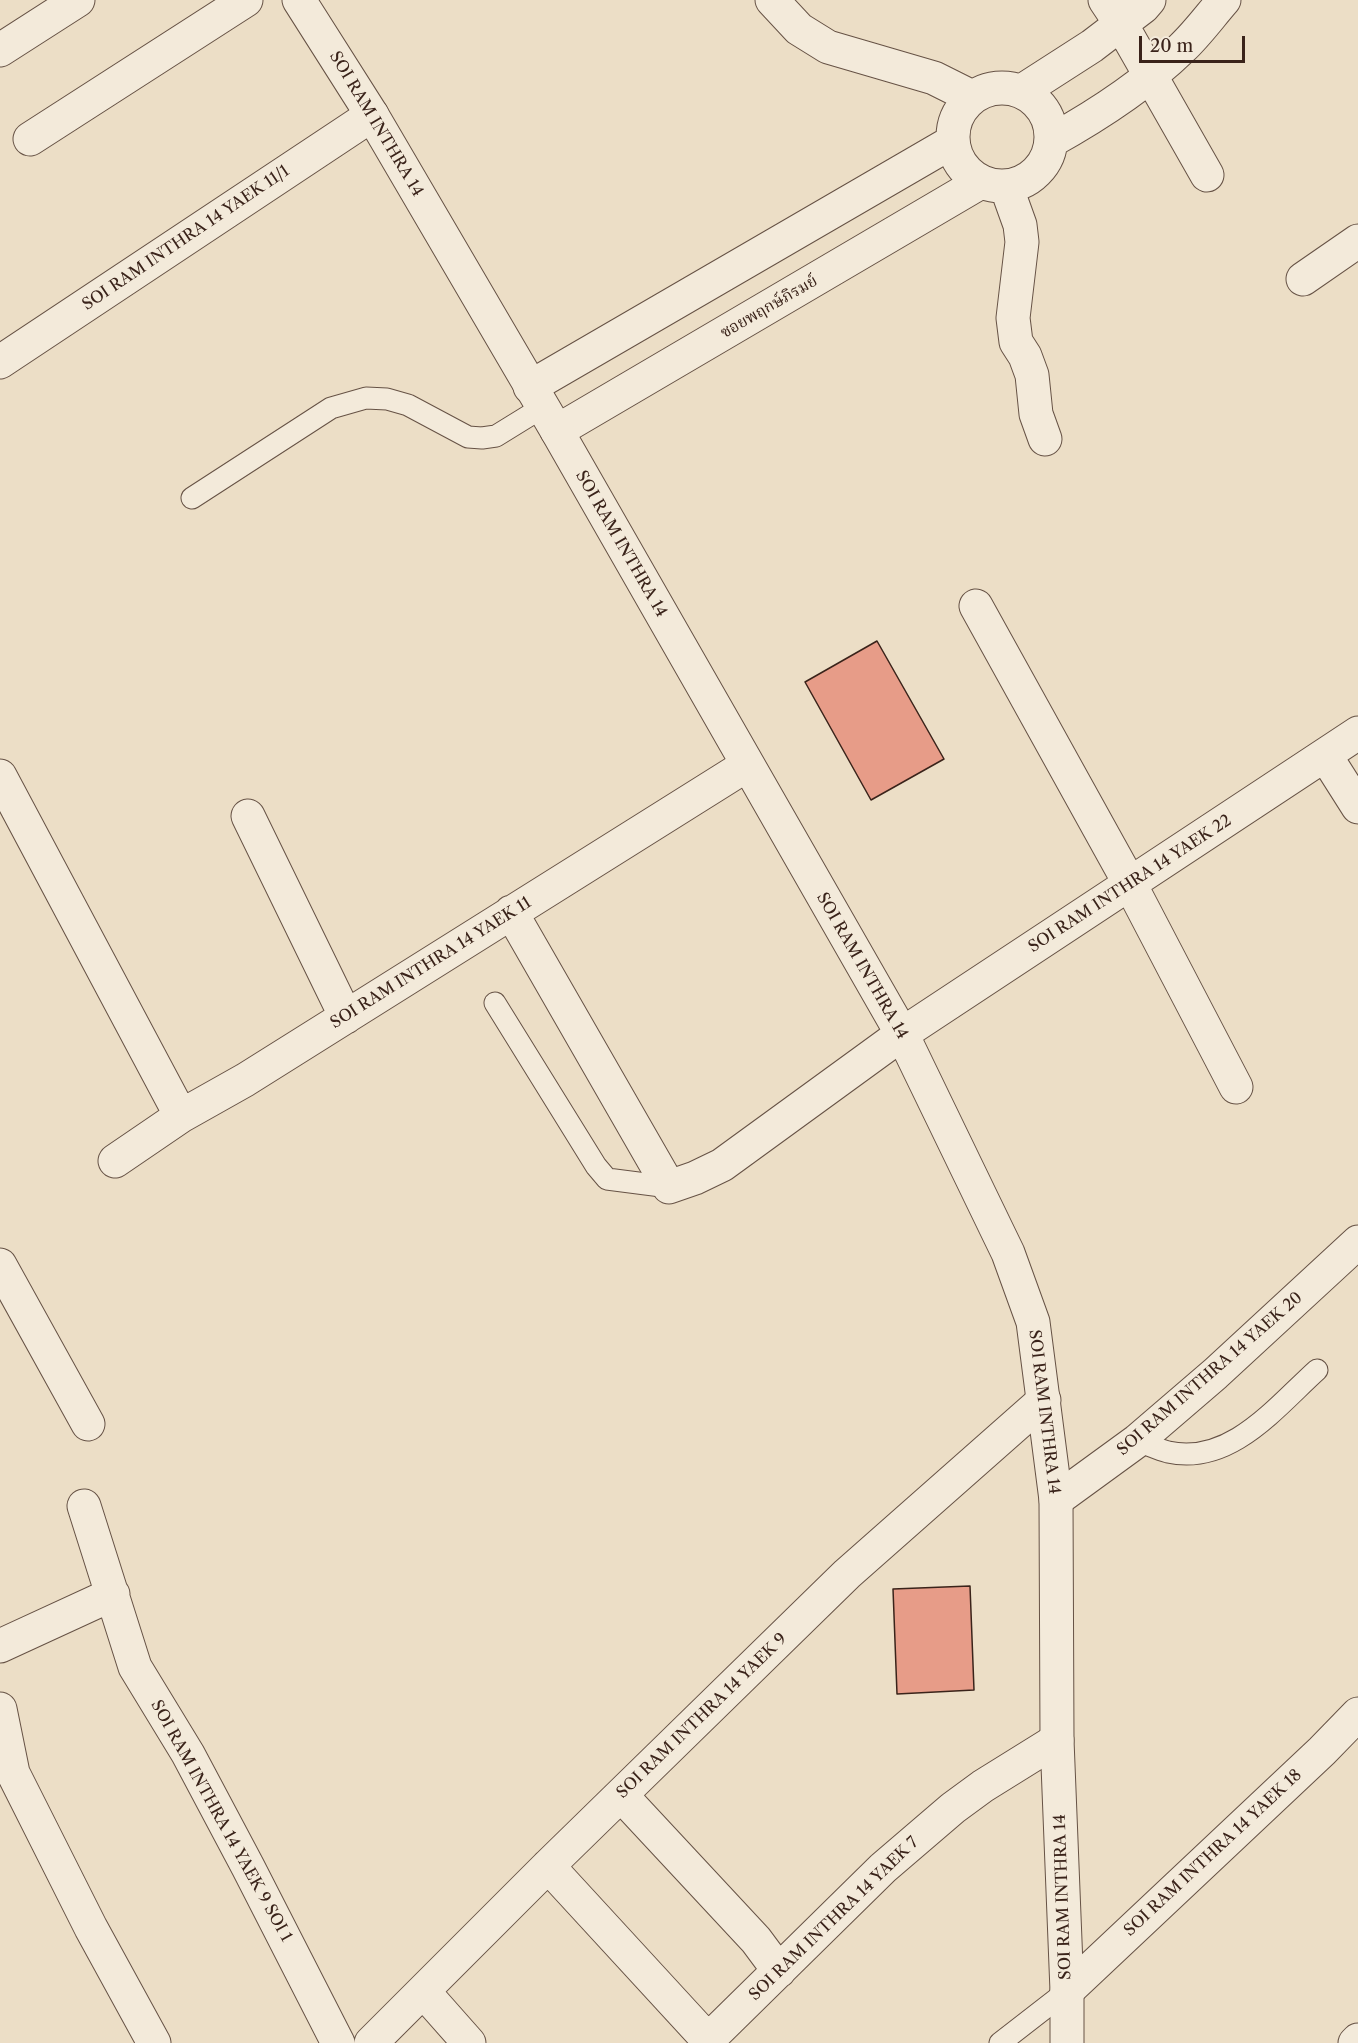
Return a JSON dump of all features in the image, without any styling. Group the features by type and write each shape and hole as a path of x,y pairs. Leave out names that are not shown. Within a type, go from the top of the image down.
{"street":[{"path":"0,50 78,0"},
{"path":"30,140 246,0"},
{"name":"SOI RAM INTHRA 14","path":"299,0 372,115 902,1034 1008,1253 1033,1322 1056,1500 1057,1740 1067,2043"},
{"path":"772,0 799,29 828,47 934,78 972,97"},
{"path":"1022,91 1092,46 1113,12 1149,0"},
{"path":"1045,439 1036,414 1032,375 1025,356 1016,342 1013,318 1022,242 1020,225 994,184 961,166 952,142 956,117 972,97 996,87 1022,91 1038,103 1048,121 1051,141 1131,92 1182,48 1224,0"},
{"path":"1113,12 1207,175"},
{"name":"SOI RAM INTHRA 14 YAEK 11/1","path":"0,362 372,115"},
{"name":"ซอยพฤกษ์ภิรมย์","path":"543,409 994,184 1027,179 1044,163 1051,141"},
{"path":"543,409 952,142"},
{"path":"1303,279 1358,241"},
{"path":"976,606 1130,884 1236,1087"},
{"name":"SOI RAM INTHRA 14 YAEK 22","path":"669,1187 722,1165 902,1034 1358,733"},
{"path":"1325,754 1358,807"},
{"name":"SOI RAM INTHRA 14 YAEK 11","path":"115,1161 181,1116 245,1080 747,765"},
{"path":"0,776 181,1116"},
{"path":"248,816 346,1017"},
{"path":"511,912 669,1187"},
{"name":"SOI RAM INTHRA 14 YAEK 20","path":"1056,1500 1137,1441 1215,1374 1358,1242"},
{"path":"0,1265 88,1424"},
{"name":"SOI RAM INTHRA 14 YAEK 9","path":"371,2043 548,1866 847,1574 1044,1400"},
{"name":"SOI RAM INTHRA 14 YAEK 9 SOI 1","path":"84,1506 135,1667 193,1764 338,2043"},
{"path":"0,1646 113,1594"},
{"path":"0,1709 13,1773 91,1928 154,2043"},
{"name":"SOI RAM INTHRA 14 YAEK 18","path":"1067,1991 1322,1751 1358,1714"},
{"name":"SOI RAM INTHRA 14 YAEK 7","path":"706,2041 883,1868 953,1808 983,1786 1057,1740"},
{"path":"621,1795 756,1940 779,1971"},
{"path":"548,1866 706,2041"},
{"path":"423,1991 469,2043"},
{"path":"1355,2043 1358,2040"}],"lane":[{"path":"192,498 331,408 366,398 387,399 408,405 436,418 461,434 482,438 496,436 543,409"},
{"path":"495,1003 596,1166 607,1179 669,1187"},
{"path":"1137,1441 1168,1452 1195,1454 1218,1449 1245,1435 1317,1370"},
{"path":"1000,2043 1067,1991"}],"building":[{"path":"877,641 944,759 871,800 805,682"},
{"path":"970,1586 974,1690 897,1694 893,1589"}]}
